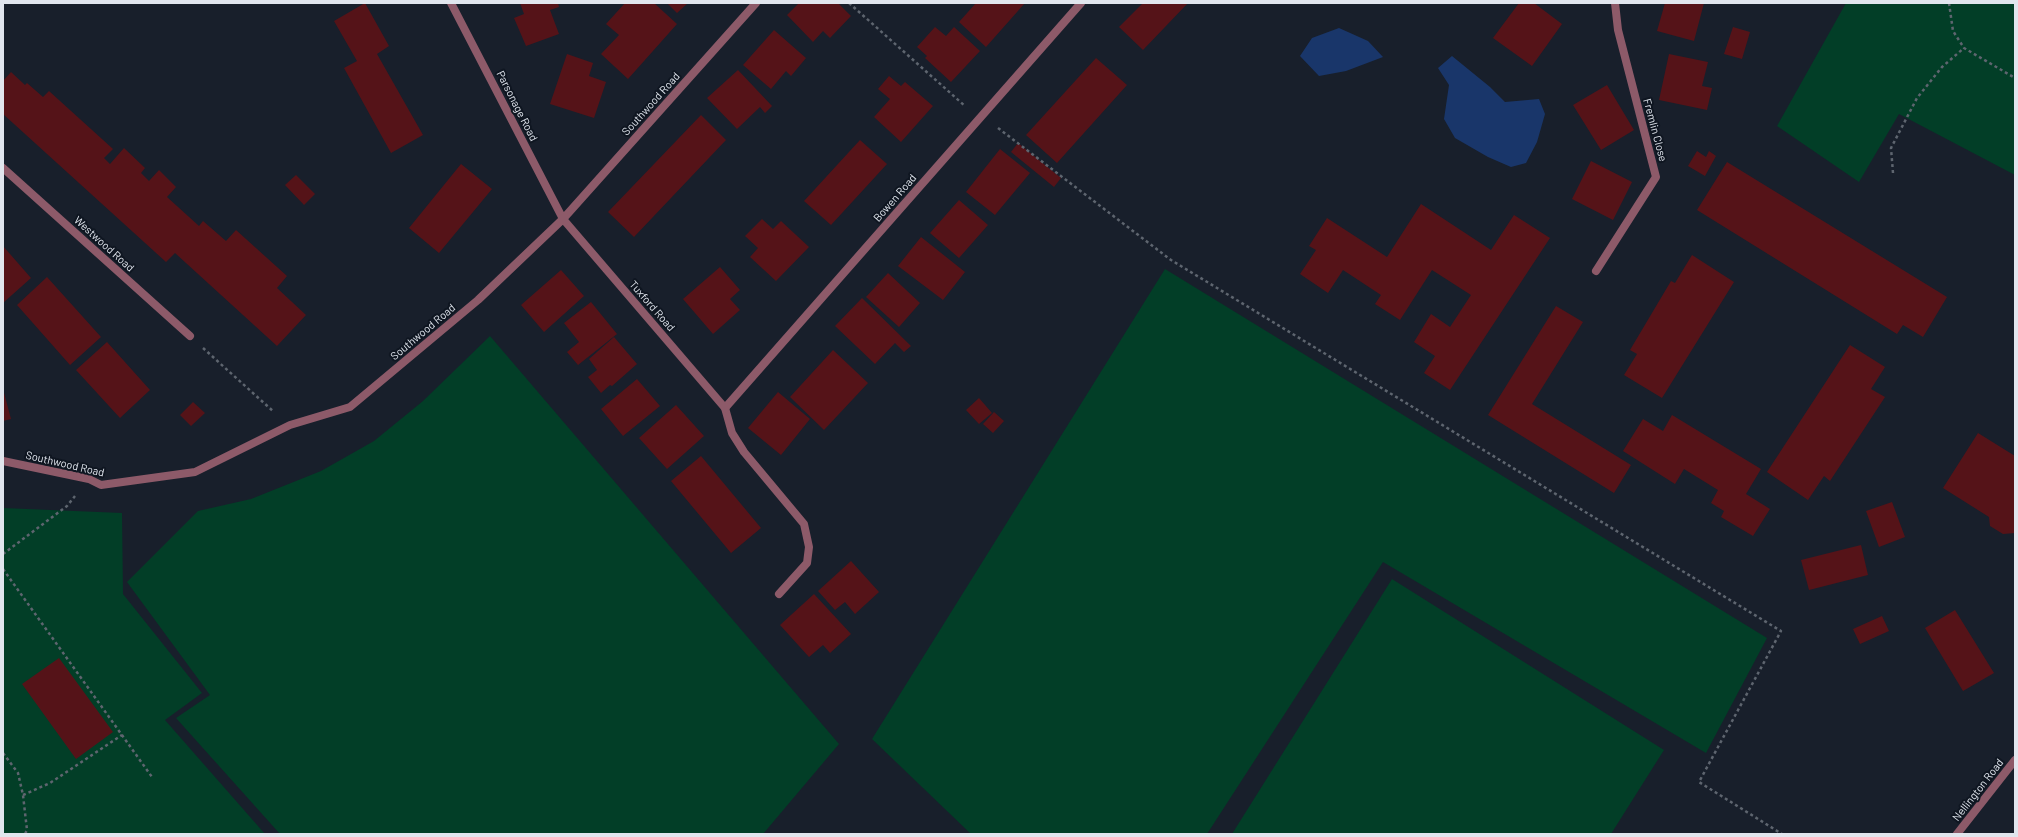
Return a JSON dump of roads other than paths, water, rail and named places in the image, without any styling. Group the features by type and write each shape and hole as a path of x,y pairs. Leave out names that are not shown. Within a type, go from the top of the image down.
{"street":[{"name":"Parsonage Road","path":"451,3 563,219"},
{"name":"Southwood Road","path":"3,462 89,479 101,485 195,472 290,425 350,407 478,300 563,219 756,3"},
{"name":"Bowen Road","path":"726,408 1080,3"},
{"name":"Fremlin Close","path":"1596,271 1656,177 1618,30 1615,3"},
{"name":"Westwood Road","path":"3,168 190,336"},
{"name":"Tuxford Road","path":"563,219 726,408"},
{"path":"726,408 732,433 744,452 804,524 809,547 807,563 779,594"},
{"name":"Nellington Road","path":"1958,834 2015,760"}],"water":[{"path":"1339,28 1368,41 1383,57 1346,71 1319,76 1300,56 1312,38"},
{"path":"1452,56 1490,87 1505,102 1539,99 1545,114 1537,142 1526,163 1511,167 1488,157 1455,138 1444,119 1449,85 1438,68"}]}
